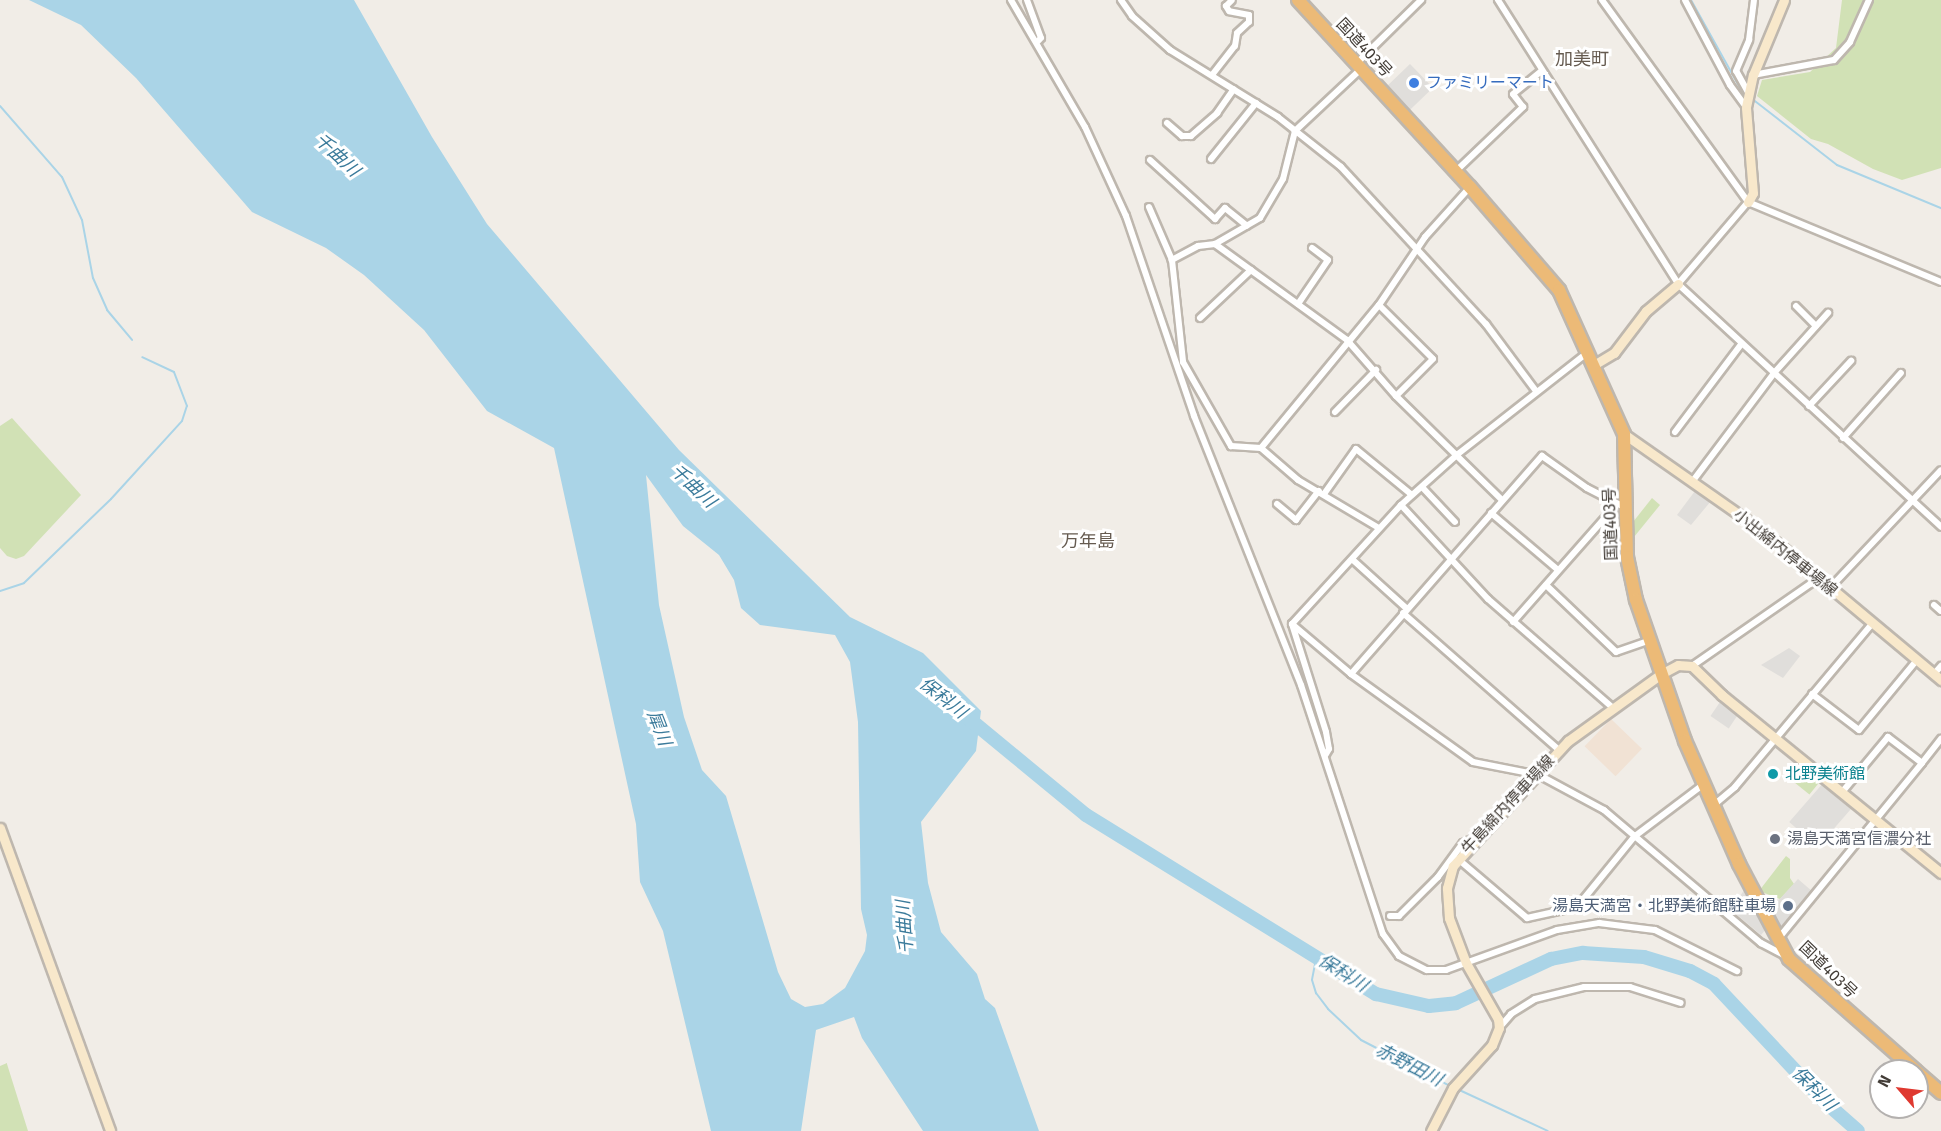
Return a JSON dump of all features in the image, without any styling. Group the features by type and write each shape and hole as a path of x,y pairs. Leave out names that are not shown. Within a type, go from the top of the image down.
{"highway":[{"name":"国道403号","path":"1298,0 1456,171 1559,290 1624,434 1622,506 1627,557 1650,640 1684,741 1777,940 1789,959 1903,1059"},
{"name":"国道403号","path":"1929,1082 1941,1092"}],"street":[{"path":"1011,0 1038,41 1086,127 1126,216 1326,754 1354,853 1383,934 1399,956 1427,970 1446,970 1557,930 1599,923 1655,930 1737,971"},
{"path":"1027,0 1041,38 1038,41"},
{"path":"1121,0 1132,16 1170,50 1256,103 1341,167 1486,324 1536,391"},
{"path":"1212,75 1235,46 1237,33 1249,22 1249,15 1229,12 1226,6 1232,0"},
{"path":"1172,260 1198,246 1215,244 1260,218 1274,198 1295,131 1421,0"},
{"path":"1498,0 1678,284 1910,501 1941,527"},
{"path":"1602,0 1748,202 1941,282"},
{"path":"1685,0 1730,85 1746,107"},
{"path":"1749,94 1737,71 1749,40 1754,0"},
{"path":"1592,366 1614,353 1646,311 1678,284 1748,202 1753,193 1746,107 1753,75 1784,0"},
{"path":"1753,75 1834,60 1850,42 1869,0"},
{"path":"1456,171 1523,107 1512,94 1541,71"},
{"path":"1167,123 1182,136 1191,136 1217,113 1234,89"},
{"path":"1211,159 1256,103"},
{"path":"1150,160 1215,219 1225,208 1247,226"},
{"path":"1261,448 1347,339 1379,305 1417,249 1470,187"},
{"path":"1149,207 1172,260 1180,363 1232,446 1261,448 1298,480 1322,492 1377,527"},
{"path":"1215,244 1347,339 1396,396 1458,454 1502,500"},
{"path":"1298,304 1328,260 1312,248"},
{"path":"1200,318 1251,270"},
{"path":"1379,305 1433,359 1396,396"},
{"path":"1796,306 1816,326"},
{"path":"1692,482 1774,373 1828,313"},
{"path":"1675,432 1742,343"},
{"path":"1292,624 1353,560 1377,527 1458,454 1587,353"},
{"path":"1809,406 1851,361"},
{"path":"1335,412 1376,370"},
{"path":"1843,438 1901,373"},
{"name":"小出綿内停車場線","path":"1624,434 1764,532 1817,579 1938,677"},
{"path":"1277,504 1296,520 1356,449 1412,495"},
{"path":"1351,674 1542,456 1622,506 1558,570 1512,622"},
{"path":"1829,589 1941,470"},
{"path":"1422,487 1455,522"},
{"path":"1401,505 1449,561 1512,622 1612,707"},
{"path":"1491,513 1558,570"},
{"path":"1353,560 1405,611 1559,750"},
{"path":"1817,579 1692,666 1722,695 1776,736 1941,873"},
{"path":"1546,585 1616,652 1650,640"},
{"path":"1934,605 1941,611"},
{"path":"1292,624 1326,732 1329,749 1326,754"},
{"path":"1292,624 1351,674 1473,762 1539,775 1604,810 1761,943 1789,959"},
{"path":"1715,804 1735,787 1872,624"},
{"path":"1812,694 1859,730 1917,660"},
{"name":"牛島綿内停車場線","path":"1499,1024 1466,963 1449,918 1447,888 1458,859 1474,838 1539,775 1559,750 1612,707 1661,674 1678,665 1692,666"},
{"path":"1938,677 1941,666"},
{"path":"1843,791 1888,737 1922,763"},
{"path":"1777,940 1941,739"},
{"path":"1458,859 1527,918 1577,907 1635,836 1705,783"},
{"path":"0,828 110,1131"},
{"path":"1390,916 1399,916 1438,877 1463,843 1474,838"},
{"path":"1431,1131 1453,1088 1491,1046 1499,1024 1535,999 1584,987 1630,987 1682,1002"}],"shaded area":[{"path":"1410,64 1433,88 1408,112 1385,88"},
{"path":"1695,491 1711,501 1691,525 1677,515"},
{"path":"1789,648 1800,656 1783,678 1761,665"},
{"path":"1720,702 1738,714 1729,728 1710,716"},
{"path":"1611,719 1642,749 1616,776 1585,746"},
{"path":"1824,782 1853,807 1818,847 1789,822"},
{"name":"湯島天満宮・北野美術館駐車場","path":"1798,879 1813,892 1779,934 1768,912"},
{"path":"1746,888 1766,929 1761,935 1730,909"}],"green space":[{"path":"1842,0 1941,0 1941,168 1902,180 1873,169 1828,144 1811,139 1757,96 1762,80 1810,72 1836,48"},
{"path":"12,418 81,495 24,556 16,559 7,556 0,548 0,426"},
{"path":"1652,498 1660,505 1634,537 1633,522"},
{"path":"1799,763 1821,781 1809,795 1788,777"},
{"path":"1786,856 1790,859 1790,878 1794,884 1780,899 1759,891"},
{"path":"7,1063 28,1131 0,1131 0,1066"}],"water":[{"path":"29,0 354,0 432,137 487,224 679,450 850,617 923,653 981,711 976,751 921,822 928,883 941,932 977,974 985,999 995,1008 1039,1131 923,1131 862,1038 854,1017 816,1030 801,1131 711,1131 663,931 640,882 636,824 554,448 487,411 424,330 364,275 326,248 252,212 136,78 81,25","holes":["646,475 683,526 719,555 734,580 741,608 760,625 835,635 850,662 858,722 861,909 867,935 865,951 845,988 823,1004 805,1007 791,999 778,972 726,796 702,770 684,717 659,605"]}],"waterway":[{"path":"1691,0 1740,88"},
{"path":"1751,98 1837,165 1941,208"},
{"path":"0,106 62,177 82,220 93,278 107,310 132,340"},
{"path":"0,591 24,583 111,499 182,421 187,406 174,372 142,357"},
{"name":"保科川","path":"967,717 1086,815 1376,994 1429,1006 1456,1003 1551,959 1583,953 1644,957 1690,971 1714,984 1824,1101 1858,1131"},
{"name":"赤野田川","path":"1316,959 1312,980 1316,993 1328,1009 1361,1040 1450,1086"},
{"name":"赤野田川","path":"1455,1088 1548,1131"}],"place":[{"name":"ファミリーマート","path":"1414,83"},
{"name":"北野美術館","path":"1773,774"},
{"name":"湯島天満宮信濃分社","path":"1775,839"},
{"name":"湯島天満宮・北野美術館駐車場","path":"1788,906"}],"district":[{"name":"加美町","path":"1582,59"},
{"name":"万年島","path":"1088,541"}],"water label":[{"name":"千曲川","path":"337,155"},
{"name":"千曲川","path":"693,486"},
{"name":"犀川","path":"659,728"},
{"name":"千曲川","path":"905,927"}]}
